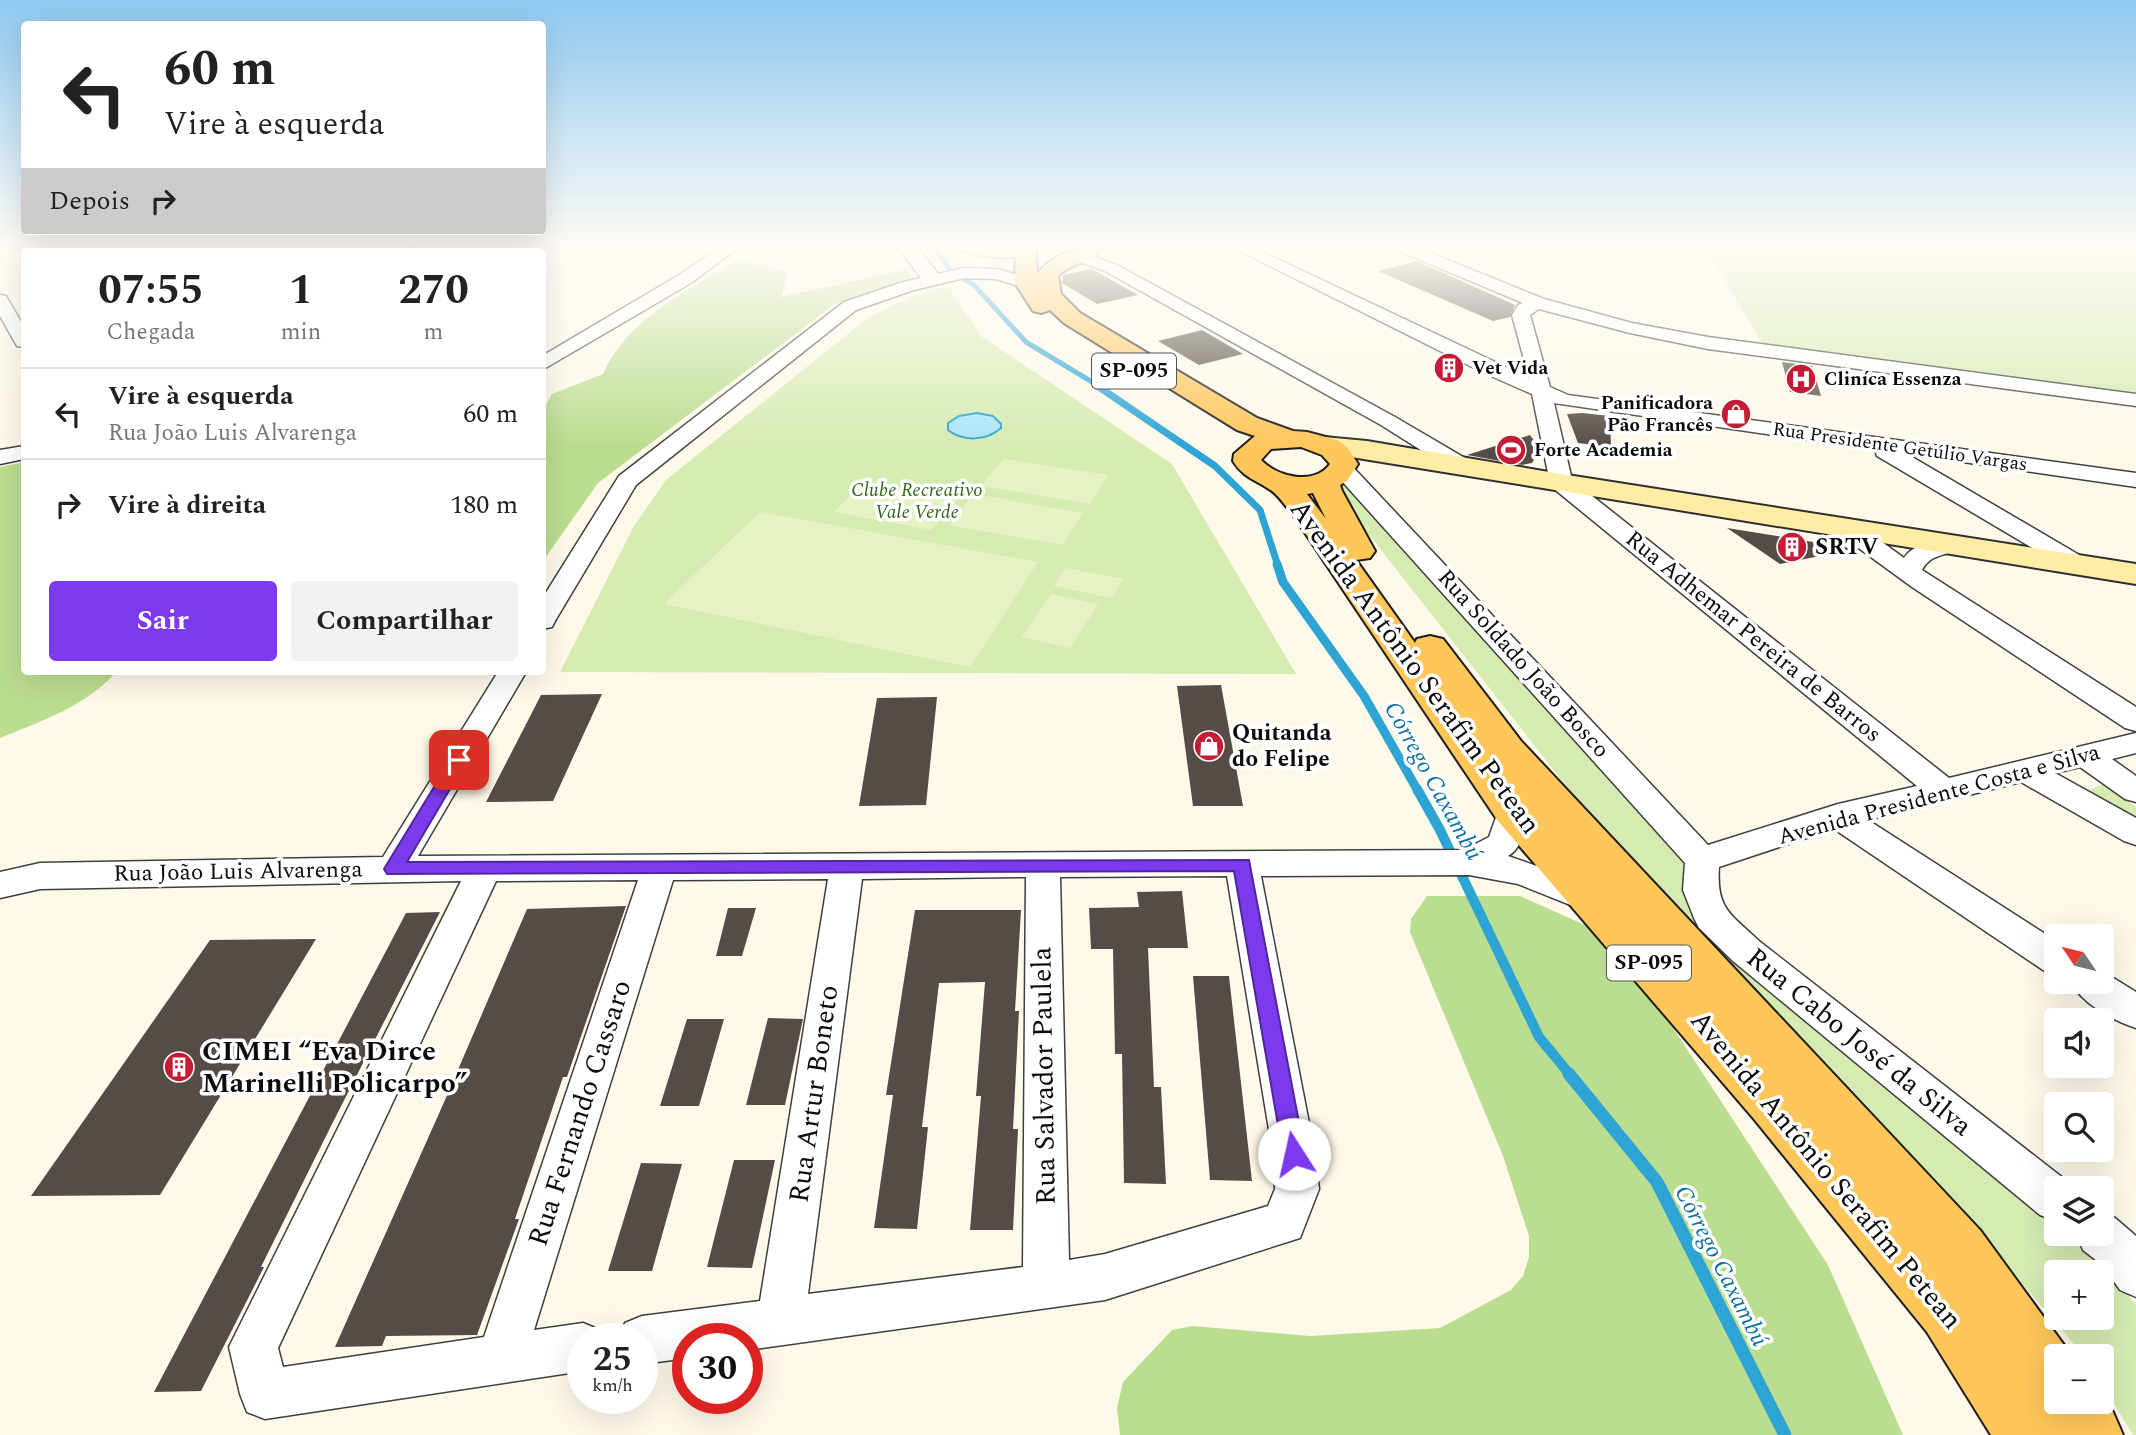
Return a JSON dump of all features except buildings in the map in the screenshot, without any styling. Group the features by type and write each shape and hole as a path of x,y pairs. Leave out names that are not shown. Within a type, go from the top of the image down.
{"main road":[{"name":"Avenida Antônio Serafim Petean","path":"1052,314 1230,435 1313,458"},
{"path":"1082,314 1255,418 1313,458 1450,464 1561,484 2136,574"},
{"name":"Avenida Antônio Serafim Petean","path":"1313,458 1304,509 1513,811 1773,1102 1949,1310 2029,1435"},
{"name":"Avenida Antônio Serafim Petean","path":"1313,458 1327,491 1364,559 1507,750 1959,1251 2044,1371"},
{"path":"2075,1414 2090,1435"}],"street":[{"path":"9,314 20,345"},
{"path":"546,362 626,314"},
{"path":"546,614 627,481 840,314"},
{"path":"1194,314 1388,421 1450,464"},
{"path":"1377,314 1436,343 1490,356 1533,353"},
{"path":"1522,314 1533,353 1561,484"},
{"path":"1578,314 1630,328 1708,343 2136,400"},
{"name":"Rua Presidente Getúlio Vargas","path":"1436,343 1564,400 2136,480"},
{"path":"2100,396 2136,414"},
{"path":"1313,458 1388,421"},
{"path":"1861,442 1886,451 2077,564"},
{"path":"0,457 21,454"},
{"name":"Rua Soldado João Bosco","path":"1313,458 1702,860"},
{"path":"1947,486 1936,472 1939,463 1974,458"},
{"name":"Rua Adhemar Pereira de Barros","path":"1561,484 1944,791"},
{"path":"1991,551 2009,543 2010,537 2003,520"},
{"path":"1847,528 1908,572 2136,721"},
{"path":"1908,572 1918,555 1948,544"},
{"path":"393,869 510,675"},
{"name":"Avenida Presidente Costa e Silva","path":"1702,860 1838,816 2136,743"},
{"path":"2087,757 2136,791"},
{"path":"2027,771 2136,833"},
{"path":"1466,862 1503,844 1513,811"},
{"path":"1838,816 2044,952"},
{"name":"Rua Cabo José da Silva","path":"1702,860 1700,890 1712,918 1745,951 2044,1190"},
{"name":"Rua João Luis Alvarenga","path":"0,885 40,876 393,869 1466,862 1506,866 1538,876 1594,902"},
{"name":"Rua Salvador Paulela","path":"1043,865 1046,1287"},
{"path":"658,1337 1046,1287 1105,1276 1284,1223 1297,1189 1294,1154 1242,865"},
{"name":"Rua Artur Boneto","path":"781,1321 847,866"},
{"name":"Rua Fernando Cassaro","path":"501,1358 660,867"},
{"path":"485,868 253,1347 265,1394 567,1349"},
{"path":"2108,994 2136,1012"},
{"path":"2114,1246 2136,1274"}],"green space":[{"path":"653,314 822,314 598,483 546,557 546,405 552,394 603,374 627,337"},
{"name":"Clube Recreativo Vale Verde","path":"875,314 966,314 981,336 1172,464 1296,674 560,672 634,526 666,480"},
{"path":"1745,314 2136,314 2136,393 1764,346"},
{"path":"1003,459 1108,475 1090,504 981,486"},
{"path":"21,463 21,675 113,675 77,703 47,719 0,738 0,467"},
{"path":"1345,479 1682,851 1687,890 1733,953 2044,1210 2044,1246 2087,1246 2102,1260 2044,1260 2044,1309 2002,1260 1625,861 1348,508 1340,489"},
{"path":"863,482 958,498 932,530 834,512"},
{"path":"973,494 1083,513 1062,545 949,525"},
{"path":"760,512 1038,562 970,667 664,604"},
{"path":"1066,568 1123,579 1112,598 1054,586"},
{"path":"1051,594 1098,604 1070,648 1022,637"},
{"path":"2104,784 2136,807 2136,821 2084,792"},
{"path":"1427,896 1520,896 1587,926 1662,1011 1828,1265 1903,1435 1120,1435 1117,1408 1123,1382 1172,1330 1192,1326 1310,1336 1440,1328 1511,1290 1523,1276 1529,1257 1529,1236 1503,1156 1410,932 1411,919"},
{"path":"2114,1276 2136,1305 2136,1435 2133,1435 2114,1404 2114,1344 2074,1344 2062,1330 2114,1330"}],"water":[{"path":"977,413 993,416 1001,424 1001,428 982,438 961,437 948,430 948,423 959,416"}],"waterway":[{"name":"Córrego Caxambú","path":"1000,314 1026,342 1102,388"},
{"name":"Córrego Caxambú","path":"1099,387 1215,466 1260,510 1278,566"},
{"name":"Córrego Caxambú","path":"1277,564 1283,582 1364,696 1418,791"},
{"name":"Córrego Caxambú","path":"1417,789 1440,830 1539,1037 1571,1076"},
{"name":"Córrego Caxambú","path":"1569,1074 1657,1182 1785,1435"}],"place":[{"name":"Vet Vida","path":"1449,368"},
{"name":"Cliníca Essenza","path":"1801,379"},
{"name":"Panificadora Pão Francês","path":"1736,414"},
{"name":"Forte Academia","path":"1511,450"},
{"name":"SRTV","path":"1792,547"},
{"name":"Quitanda do Felipe","path":"1209,746"},
{"name":"CIMEI “Eva Dirce Marinelli Policarpo”","path":"179,1067"}],"route":[{"path":"459,760 393,869 1242,865 1294,1154"}]}
